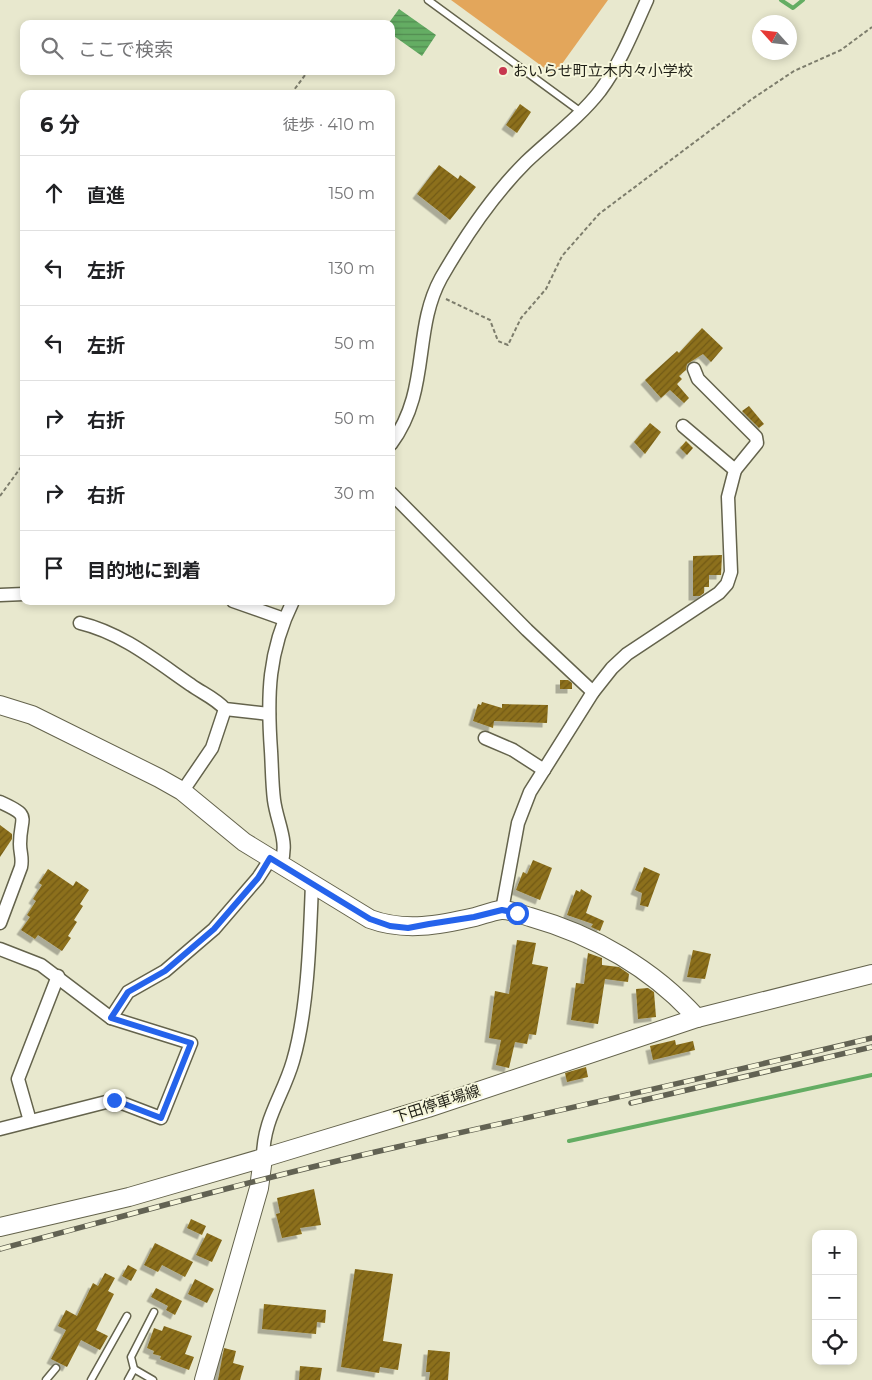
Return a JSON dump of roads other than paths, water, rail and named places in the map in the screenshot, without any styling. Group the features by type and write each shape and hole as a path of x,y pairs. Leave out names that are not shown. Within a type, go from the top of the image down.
{"street":[{"path":"395,438 413,402 428,314 441,279 504,186 581,112 611,74 647,0"},
{"path":"502,910 518,823 530,792 593,692 612,668 628,654 719,592 727,584 731,572 728,497 735,470 757,443 756,437 698,379 694,368"},
{"path":"683,426 735,470"},
{"path":"395,497 527,630 593,692"},
{"path":"0,595 20,594"},
{"path":"244,605 284,619"},
{"path":"111,1018 128,992 165,971 214,929 258,878 276,861 285,842 274,800 268,686 284,619 291,605"},
{"path":"80,623 94,627 152,656 193,687 218,701 225,709 269,714"},
{"path":"0,705 32,715 84,739 182,792 244,842 370,919 390,926 408,928 474,917 502,910 545,921 607,946 686,1005 697,1018"},
{"path":"182,792 212,748 225,709"},
{"path":"485,738 513,750 544,770"},
{"path":"0,802 17,810 22,816 24,824 20,843 23,858 21,867 0,923"},
{"path":"204,1380 259,1188 263,1158 263,1137 293,1061 302,1011 310,928 312,883"},
{"path":"0,949 41,965 111,1018 191,1043 161,1118 114,1100 0,1129"},
{"name":"下田停車場線","path":"0,1227 129,1197 428,1108 697,1018 872,974"},
{"path":"30,1121 18,1079 58,976"}],"lane":[{"path":"428,0 581,112"},
{"path":"128,1380 134,1369 131,1357 154,1312"},
{"path":"91,1380 127,1316"},
{"path":"46,1380 56,1368"},
{"path":"134,1369 154,1380"}],"waterway":[{"path":"781,0 793,8 803,0"},
{"path":"569,1141 872,1075"}],"railway":[{"path":"0,1249 297,1171 872,1038"},
{"path":"631,1103 872,1047"}],"place":[{"name":"おいらせ町立木内々小学校","path":"503,71"}]}
